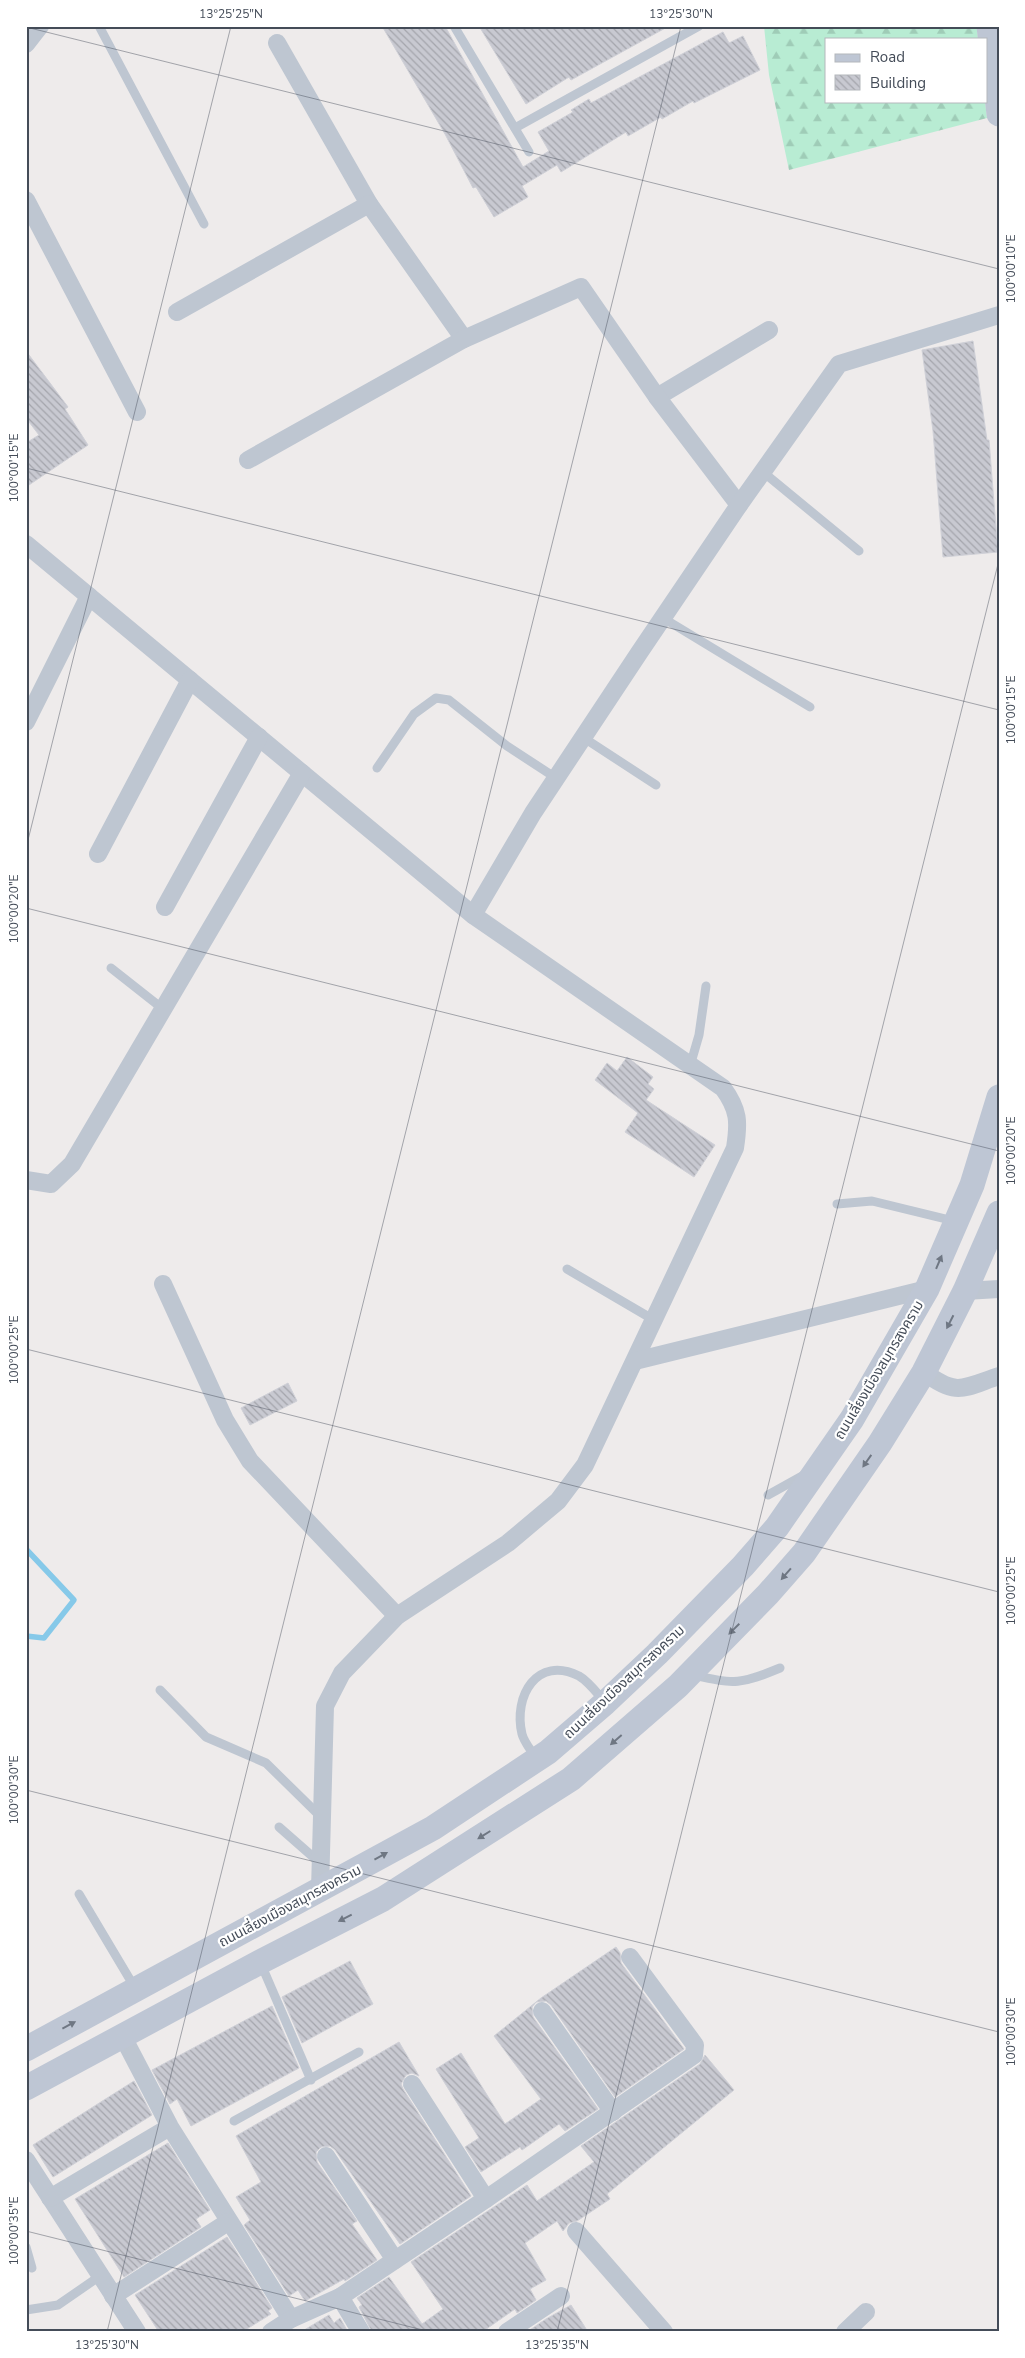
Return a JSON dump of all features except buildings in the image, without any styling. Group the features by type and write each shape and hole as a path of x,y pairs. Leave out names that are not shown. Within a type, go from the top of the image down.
{"main road":[{"path":"990,26 999,114"},
{"name":"ถนนเลี่ยงเมืองสมุทรสงคราม","path":"26,2049 432,1828 537,1760 606,1703 743,1566 777,1527 852,1419 927,1289 972,1185 999,1097"},
{"path":"26,2088 383,1898 572,1779 690,1674 768,1594 804,1553 880,1443 924,1372 965,1291 999,1214"}],"street":[{"path":"26,44 40,26"},
{"path":"277,43 369,204 464,339"},
{"path":"26,200 137,412"},
{"path":"177,312 369,204"},
{"path":"248,460 464,339 581,287 657,397 739,505"},
{"path":"473,915 556,778 739,505 839,364 999,315"},
{"path":"657,397 769,330"},
{"path":"26,544 473,915 723,1088 734,1104 738,1129 735,1148 585,1465 558,1501 508,1543 398,1616 342,1673 325,1706 320,1890"},
{"path":"26,722 89,596"},
{"path":"98,854 190,680"},
{"path":"166,907 259,737"},
{"path":"26,1180 51,1184 72,1164 302,773"},
{"path":"163,1284 225,1420 250,1461 398,1616"},
{"path":"635,1361 927,1289"},
{"path":"965,1291 999,1289"},
{"path":"924,1372 942,1386 961,1389 999,1376"},
{"path":"271,2332 291,2319 340,2298 694,2055 696,2045 630,1957"},
{"path":"542,2011 613,2112"},
{"path":"123,2037 170,2126 291,2319"},
{"path":"412,2084 486,2199"},
{"path":"50,2198 168,2128"},
{"path":"326,2156 394,2260"},
{"path":"29,2171 50,2198 137,2332"},
{"path":"113,2296 228,2222"},
{"path":"576,2231 664,2332"},
{"path":"507,2332 561,2296"},
{"path":"340,2298 362,2332"},
{"path":"845,2332 866,2312"}],"lane":[{"path":"99,26 204,224"},
{"path":"454,26 529,152"},
{"path":"515,128 699,26"},
{"path":"763,472 859,551"},
{"path":"663,618 810,707"},
{"path":"377,768 414,714 436,698 448,700 508,746 556,778"},
{"path":"584,738 656,785"},
{"path":"111,968 164,1009"},
{"path":"690,1066 699,1035 706,986"},
{"path":"837,1204 872,1201 956,1222"},
{"path":"567,1269 654,1320"},
{"path":"768,1495 816,1469"},
{"path":"690,1674 727,1683 749,1680 780,1668"},
{"path":"537,1760 522,1736 519,1712 525,1690 537,1676 558,1670 581,1676 606,1703"},
{"path":"160,1690 206,1737 266,1763 322,1818"},
{"path":"280,1827 320,1863"},
{"path":"79,1894 136,1989"},
{"path":"260,1962 311,2080"},
{"path":"234,2121 359,2052"},
{"path":"26,2247 32,2268"},
{"path":"26,2310 58,2304 100,2276"}],"green space":[{"path":"764,26 977,26 978,38 825,38 825,102 985,102 987,118 789,170 769,75"}],"waterway":[{"path":"26,1549 74,1600 44,1638 26,1636"}]}
